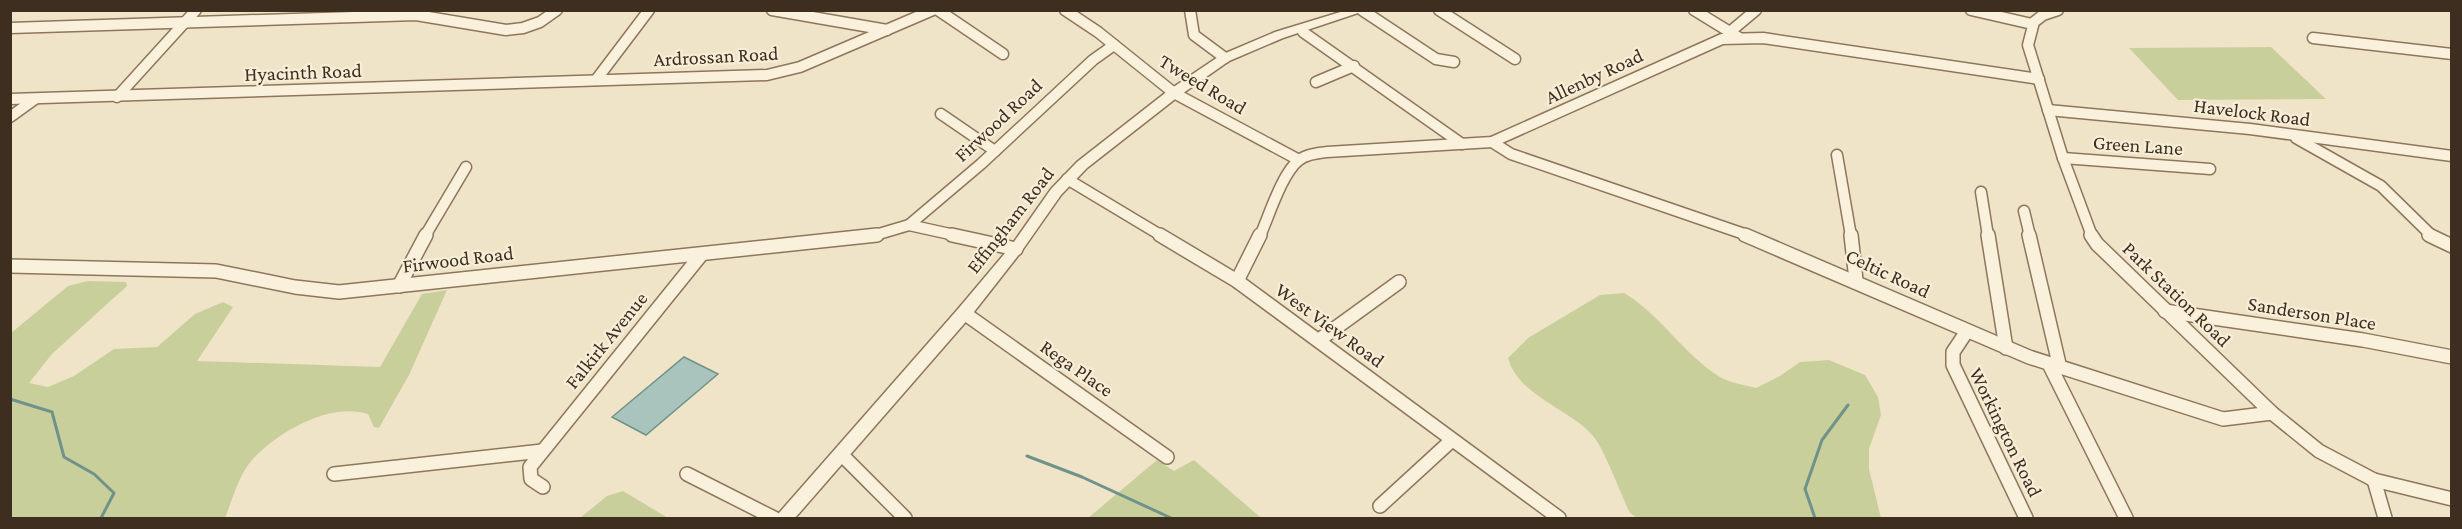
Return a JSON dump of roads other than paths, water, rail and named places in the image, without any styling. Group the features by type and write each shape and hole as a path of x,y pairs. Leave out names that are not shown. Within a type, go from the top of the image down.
{"street":[{"path":"117,97 196,10"},
{"path":"10,28 185,23 375,13 433,16 501,31 534,24 557,10"},
{"path":"596,80 649,10"},
{"path":"772,10 888,30"},
{"name":"Ardrossan Road","path":"596,80 777,73 800,67 933,10"},
{"path":"938,10 1003,54"},
{"name":"Tweed Road","path":"1065,10 1114,45 1174,93 1299,160"},
{"path":"1190,10 1188,26 1192,34 1225,58"},
{"path":"1361,10 1436,59 1454,62"},
{"name":"Effingham Road","path":"785,519 964,313 1016,249 1067,179 1174,93 1225,58 1279,35 1361,10"},
{"path":"1439,10 1515,59"},
{"path":"1694,10 1735,34 1756,10"},
{"path":"1971,10 2032,24 2043,15 2058,10"},
{"name":"Park Station Road","path":"2032,24 2028,45 2063,158 2092,237 2165,311 2272,413 2330,459 2374,480 2451,499"},
{"path":"1303,32 1462,144"},
{"name":"Allenby Road","path":"1299,160 1327,152 1492,142 1735,34 2039,79"},
{"path":"2313,38 2451,54"},
{"name":"Firwood Road","path":"909,225 995,151 1065,85 1114,45"},
{"path":"1316,82 1354,66"},
{"name":"Hyacinth Road","path":"10,99 596,80"},
{"path":"10,117 35,99"},
{"name":"Havelock Road","path":"2048,110 2293,134 2451,156"},
{"path":"941,114 995,151"},
{"path":"2293,134 2380,186 2394,197 2426,234 2451,246"},
{"name":"Celtic Road","path":"1492,142 1511,154 1714,222 1856,280 2006,348 2055,366 2223,419 2240,419 2272,413"},
{"path":"1837,155 1856,266 1856,280"},
{"name":"Green Lane","path":"2063,158 2210,169"},
{"path":"1237,281 1260,239 1289,172 1299,160"},
{"path":"399,286 423,238 466,167"},
{"name":"West View Road","path":"1067,179 1237,281 1559,519"},
{"path":"1982,192 2006,348"},
{"path":"2024,211 2055,366 2126,519"},
{"name":"Firwood Road","path":"10,267 216,272 332,292 850,239 909,225 1016,249"},
{"name":"Falkirk Avenue","path":"543,487 529,475 530,467 701,255"},
{"path":"1319,340 1400,282"},
{"name":"Sanderson Place","path":"2165,311 2351,338 2451,357"},
{"name":"Rega Place","path":"964,313 1167,457"},
{"name":"Workington Road","path":"1967,331 1953,352 1953,365 2026,519"},
{"path":"1380,506 1452,440"},
{"path":"334,474 542,451"},
{"path":"842,455 905,519"},
{"path":"687,474 774,519"},
{"path":"2374,480 2385,519"}],"water":[{"path":"684,357 718,374 646,435 612,417"}],"waterway":[{"path":"10,399 52,412 64,457 94,474 114,493 101,518"},
{"path":"1815,518 1805,489 1822,440 1848,405"},
{"path":"1027,456 1082,477 1171,518"}]}
